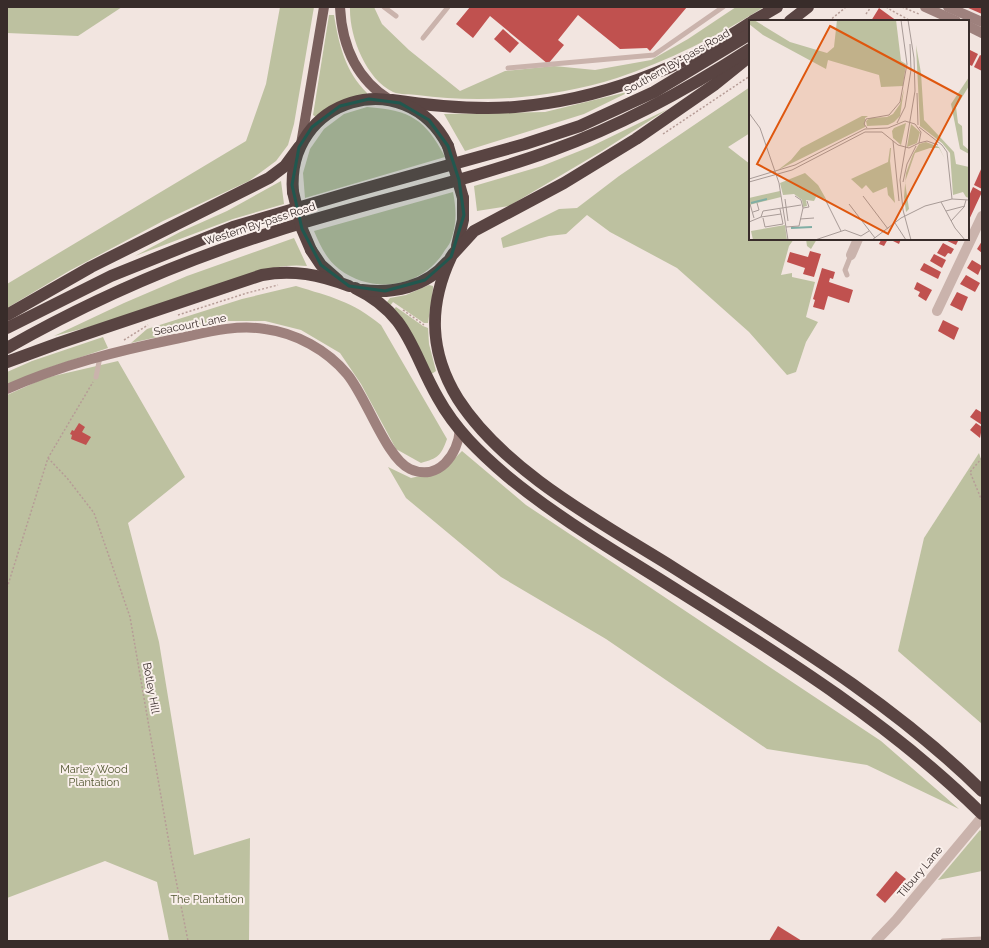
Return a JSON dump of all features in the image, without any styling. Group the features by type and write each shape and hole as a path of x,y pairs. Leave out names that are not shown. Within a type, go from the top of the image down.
{"highway":[{"path":"755,20 777,7"},
{"path":"770,20 788,7"},
{"path":"791,20 808,7"},
{"path":"7,316 91,267 269,178 285,166 300,146 306,135 319,120 340,106 362,100 391,100 440,106 488,108 514,107 562,101 603,92 656,72 705,49 749,24"},
{"name":"Southern By-pass Road","path":"525,144 580,126 640,99 682,76 749,35"},
{"name":"Western By-pass Road","path":"7,348 123,290 205,256 272,232 533,157 576,141 634,116 693,84 749,50"},
{"path":"7,362 118,323 270,274 290,272 314,275 352,287 386,291 409,287 432,275 474,231 570,179 636,139 714,85 749,57"},
{"path":"391,100 409,106 423,115 440,132 448,146 463,198 462,226 440,284 434,326 437,351 443,370 453,390 468,412 488,436 526,470 564,497 784,638 864,692 918,734 979,788"},
{"name":"Western By-pass Road","path":"7,328 112,276 233,227 525,144"},
{"path":"300,146 293,167 293,192 302,229 311,250 327,271 376,300 396,317 438,398 460,429 484,456 529,493 573,524 822,683 883,727 965,797 982,814"}],"main road":[{"path":"300,146 324,7"},
{"path":"340,7 346,41 355,67 371,86 391,100"}],"street":[{"path":"925,7 954,20"},
{"path":"948,7 965,18 982,22"},
{"path":"969,26 982,32"},
{"path":"937,311 982,216"},
{"path":"851,255 858,240"},
{"name":"Seacourt Lane","path":"7,389 42,374 112,353 214,331 252,328 276,331 299,338 320,349 342,368 361,393 394,455 410,468 424,472 444,464 454,453 458,445 460,429"},
{"name":"Tilbury Lane","path":"876,941 896,920 982,817"}],"lane":[{"path":"384,7 396,16"},
{"path":"423,38 448,7"},
{"path":"508,68 654,55 723,7"},
{"path":"847,275 845,270 851,255"},
{"path":"96,377 100,356"},
{"path":"943,941 982,939"}],"path":[{"path":"830,20 846,7"},
{"path":"866,14 871,7"},
{"path":"886,7 900,17 904,17 908,20"},
{"path":"658,136 682,123 749,77"},
{"path":"174,316 246,293 281,284"},
{"path":"400,308 423,325 428,326"},
{"path":"112,353 125,339 145,326 152,324"},
{"path":"7,588 48,458 96,377"},
{"name":"Botley Hill","path":"48,458 67,478 94,513 130,617 172,860 188,941"},
{"path":"982,458 970,472 982,501"}],"highlighted area":[{"path":"369,99 400,103 429,120 448,146 459,180 464,215 451,257 425,280 385,291 349,286 321,265 302,229 292,185 299,147 312,127 340,106"}],"green space":[{"path":"7,7 122,7 78,36 7,33"},
{"path":"280,7 314,7 294,124 288,145 276,161 249,181 163,221 69,271 7,308 7,284 246,141 266,84"},
{"path":"350,7 374,7 382,24 409,50 460,91 505,71 554,66 595,70 651,60 688,39 736,7 764,7 729,28 674,56 617,78 593,85 543,95 493,99 467,99 399,94 383,86 367,67 361,56 352,31"},
{"path":"329,15 334,15 338,37 348,67 359,85 367,93 367,96 327,109 316,117 313,115"},
{"path":"749,88 749,134 728,147 749,163 749,240 793,240 789,246 781,275 792,273 792,277 815,282 806,317 818,322 806,342 796,372 787,375 749,332 677,268 610,232 587,215 566,234 549,236 503,248 501,238 559,209 577,208 619,176"},
{"path":"631,91 584,114 465,151 444,114 545,112"},
{"path":"367,107 395,111 415,119 423,125 438,144 445,157 305,198 303,173 310,149 324,129 344,114"},
{"path":"668,109 602,151 509,206 477,211 474,186 542,166 592,146"},
{"path":"281,181 284,204 233,219 135,256 180,232 227,211"},
{"path":"453,192 455,220 452,239 436,263 424,273 411,280 396,284 382,284 367,282 352,277 330,261 321,247 314,231"},
{"path":"294,238 307,266 294,265 267,269 128,315 54,336 124,303 187,276"},
{"path":"806,240 816,240 811,249 807,246"},
{"path":"429,285 433,286 433,289 428,323 424,323 393,302 390,306 387,302 390,298 406,295"},
{"path":"296,286 351,305 381,325 447,439 441,453 438,456 421,463 396,449 361,384 340,353 301,330 265,321 228,321 131,343 147,329 242,299"},
{"path":"396,307 428,328 429,344 436,371 430,375 393,310"},
{"path":"103,337 108,348 45,369 7,386 7,372 32,361"},
{"name":"Marley Wood Plantation","path":"118,361 185,477 128,523 159,642 194,855 250,838 249,941 169,941 157,882 105,861 7,898 7,395 45,378"},
{"path":"462,451 526,505 881,741 959,809 867,765 767,749 606,639 501,577 406,498 388,467 411,478 442,471"},
{"path":"979,453 982,462 982,724 898,651 924,538"},
{"path":"980,830 982,832 982,871 938,880"}],"building":[{"path":"470,7 687,7 650,51 647,48 620,49 578,15 558,40 564,45 548,64 490,16 473,38 456,24"},
{"path":"966,7 982,7 982,14"},
{"path":"879,8 896,20 872,20"},
{"path":"503,29 519,43 510,53 494,39"},
{"path":"969,50 978,54 972,66 969,64"},
{"path":"980,55 982,56 982,71 974,67"},
{"path":"982,167 982,189 974,185"},
{"path":"973,187 982,192 969,220 969,196"},
{"path":"881,240 887,240 884,246 879,244"},
{"path":"891,240 901,240 899,244"},
{"path":"945,240 958,240 956,245"},
{"path":"982,241 982,253 977,249"},
{"path":"943,243 954,249 951,254 948,253 945,257 937,253"},
{"path":"810,251 821,254 814,277 803,274 805,268 787,262 790,252 808,257"},
{"path":"934,254 946,260 942,268 930,261"},
{"path":"972,260 982,266 978,275 967,268"},
{"path":"924,263 941,272 938,279 920,270"},
{"path":"822,268 835,272 833,279 830,278 829,282 853,290 849,303 828,296 824,310 813,307 815,300 813,299"},
{"path":"966,275 980,283 975,292 960,284"},
{"path":"917,282 932,290 926,301 918,296 920,292 914,289"},
{"path":"957,292 968,297 962,311 950,305"},
{"path":"943,320 959,328 954,340 938,331"},
{"path":"976,409 981,412 982,410 982,425 970,417"},
{"path":"79,423 85,427 82,432 91,437 86,445 71,439 72,435 70,434 72,430 74,431"},
{"path":"976,423 982,427 980,438 970,430"},
{"path":"896,871 906,879 885,903 876,895"},
{"path":"778,926 802,941 769,941"}],"park label":[{"name":"The Plantation","path":"207,899"}]}
